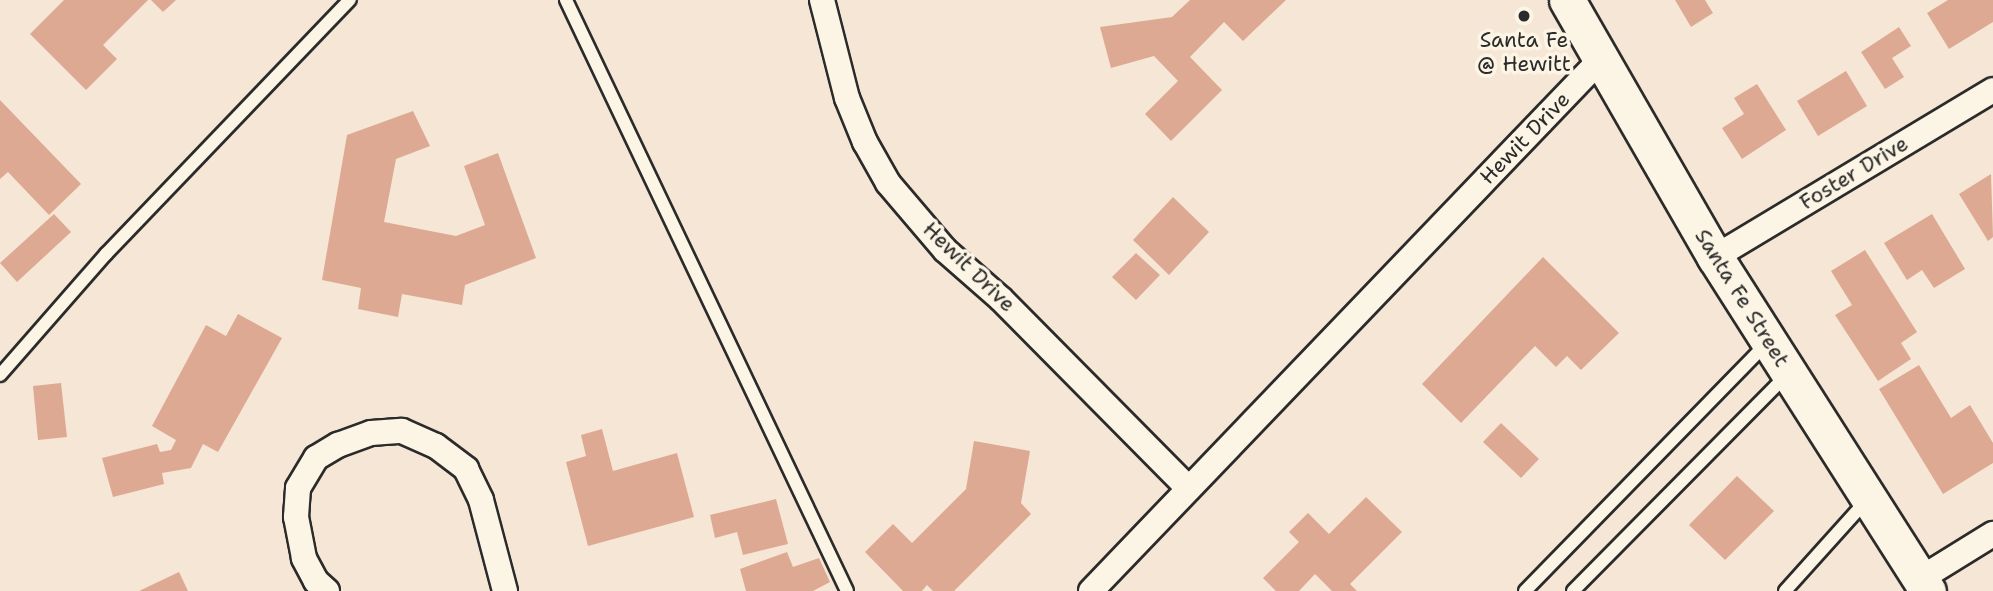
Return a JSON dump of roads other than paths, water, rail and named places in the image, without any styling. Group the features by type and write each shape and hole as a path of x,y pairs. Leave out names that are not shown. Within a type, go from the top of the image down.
{"main road":[{"name":"Santa Fe Street","path":"1567,0 1715,257 1924,585"}],"street":[{"name":"Hewit Drive","path":"822,0 847,98 888,183 946,250 1001,299 1189,489"},
{"name":"Hewit Drive","path":"1091,591 1600,60"},
{"name":"Foster Drive","path":"1715,257 1993,90"},
{"path":"327,591 316,580 304,558 296,517 298,488 316,458 338,445 371,433 402,431 436,446 466,469 481,500 505,591"},
{"path":"1924,585 1993,534"}],"lane":[{"path":"0,375 106,254 350,0"},
{"path":"566,0 847,591"},
{"path":"1525,591 1769,342"},
{"path":"1573,591 1789,373"},
{"path":"1785,591 1869,498"}],"place":[{"name":"Santa Fe @ Hewitt","path":"1524,16"}]}
